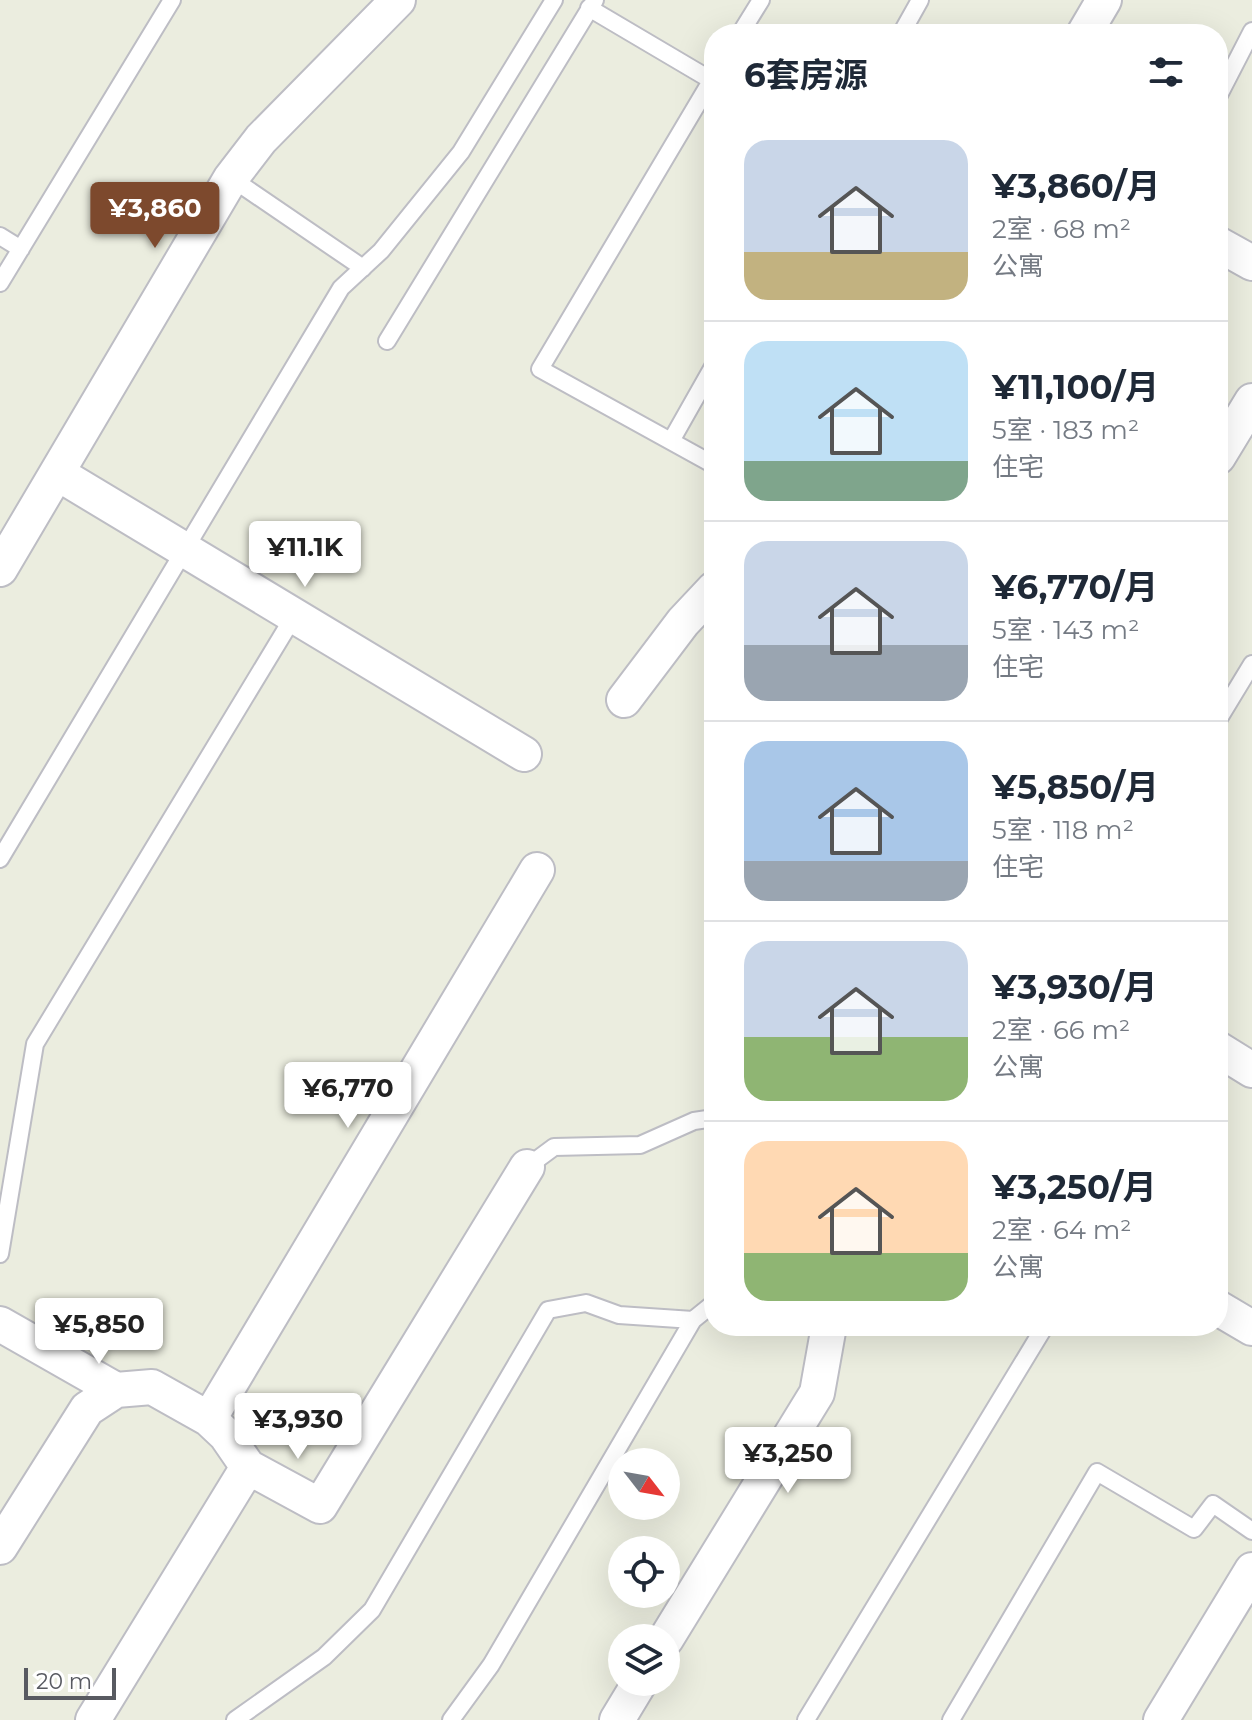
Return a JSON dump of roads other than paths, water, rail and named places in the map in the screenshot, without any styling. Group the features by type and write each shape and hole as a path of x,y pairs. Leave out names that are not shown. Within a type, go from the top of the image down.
{"street":[{"path":"0,569 231,178 261,139 398,0"},
{"path":"1090,24 1104,0"},
{"path":"1228,250 1252,263"},
{"path":"1228,441 1252,401"},
{"path":"57,473 524,754"},
{"path":"624,700 683,622 704,600"},
{"path":"209,1419 537,870"},
{"path":"1228,1055 1252,1070"},
{"path":"0,1547 87,1409 116,1390 152,1387 209,1419 226,1435 248,1467 320,1506 527,1167"},
{"path":"1228,1314 1252,1328"},
{"path":"0,1324 116,1390"},
{"path":"675,1624 817,1393 827,1336"},
{"path":"93,1720 248,1467"},
{"path":"1161,1720 1252,1570"},
{"path":"617,1720 632,1696"}],"lane":[{"path":"0,283 172,0"},
{"path":"0,859 341,288 381,251 461,152 554,0"},
{"path":"746,24 761,0"},
{"path":"907,24 920,0"},
{"path":"387,341 592,4 704,72"},
{"path":"1228,78 1252,31"},
{"path":"704,93 540,369 704,459"},
{"path":"231,178 363,268"},
{"path":"0,236 21,249"},
{"path":"671,441 704,383"},
{"path":"0,1254 35,1044 294,616"},
{"path":"1228,704 1252,664"},
{"path":"527,1167 554,1147 640,1145 704,1120"},
{"path":"235,1720 324,1657 372,1610 548,1310 586,1303 619,1315 693,1320"},
{"path":"451,1720 491,1665 693,1320 704,1311"},
{"path":"806,1720 1039,1336"},
{"path":"951,1720 1097,1472 1194,1529 1213,1504 1252,1531"}]}
